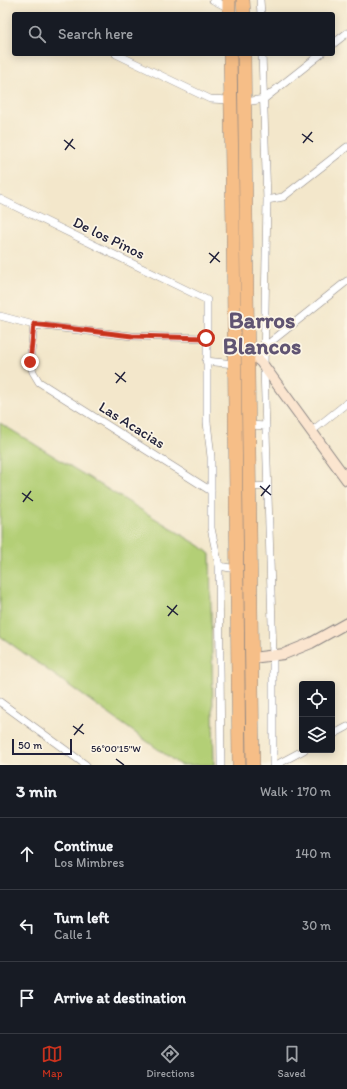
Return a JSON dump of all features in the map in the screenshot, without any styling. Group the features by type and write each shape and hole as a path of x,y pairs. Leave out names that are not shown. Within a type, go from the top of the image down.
{"highway":[{"path":"243,0 244,12"},
{"path":"230,56 239,765"},
{"path":"244,56 250,353 249,425 253,765"}],"street":[{"path":"214,0 229,7"},
{"path":"260,0 261,12"},
{"path":"335,42 347,33"},
{"path":"120,56 210,99 230,100"},
{"path":"262,56 267,200 264,367 275,765 299,753"},
{"path":"245,102 264,99 318,56"},
{"path":"267,200 283,197 347,147"},
{"name":"De los Pinos","path":"0,199 207,300 206,338"},
{"path":"250,353 265,346 347,281"},
{"path":"0,316 34,324 132,336 206,338 207,422 212,480 211,528 219,566 221,765"},
{"name":"Las Acacias","path":"34,324 30,362 32,372 39,382 211,491"},
{"path":"234,349 250,353 261,362 347,480"},
{"path":"206,361 234,364"},
{"path":"312,431 347,404"},
{"path":"249,425 266,426"},
{"path":"250,487 268,486"},
{"path":"219,566 236,569"},
{"path":"252,658 284,654 296,650 329,634 347,623"},
{"path":"0,702 86,765"},
{"path":"335,733 347,727"}],"green space":[{"path":"0,423 200,546 210,554 214,765 180,765 0,636"}],"district":[{"name":"Barros Blancos","path":"262,333"}],"route":[{"path":"30,362 34,324 132,336 206,338"}]}
